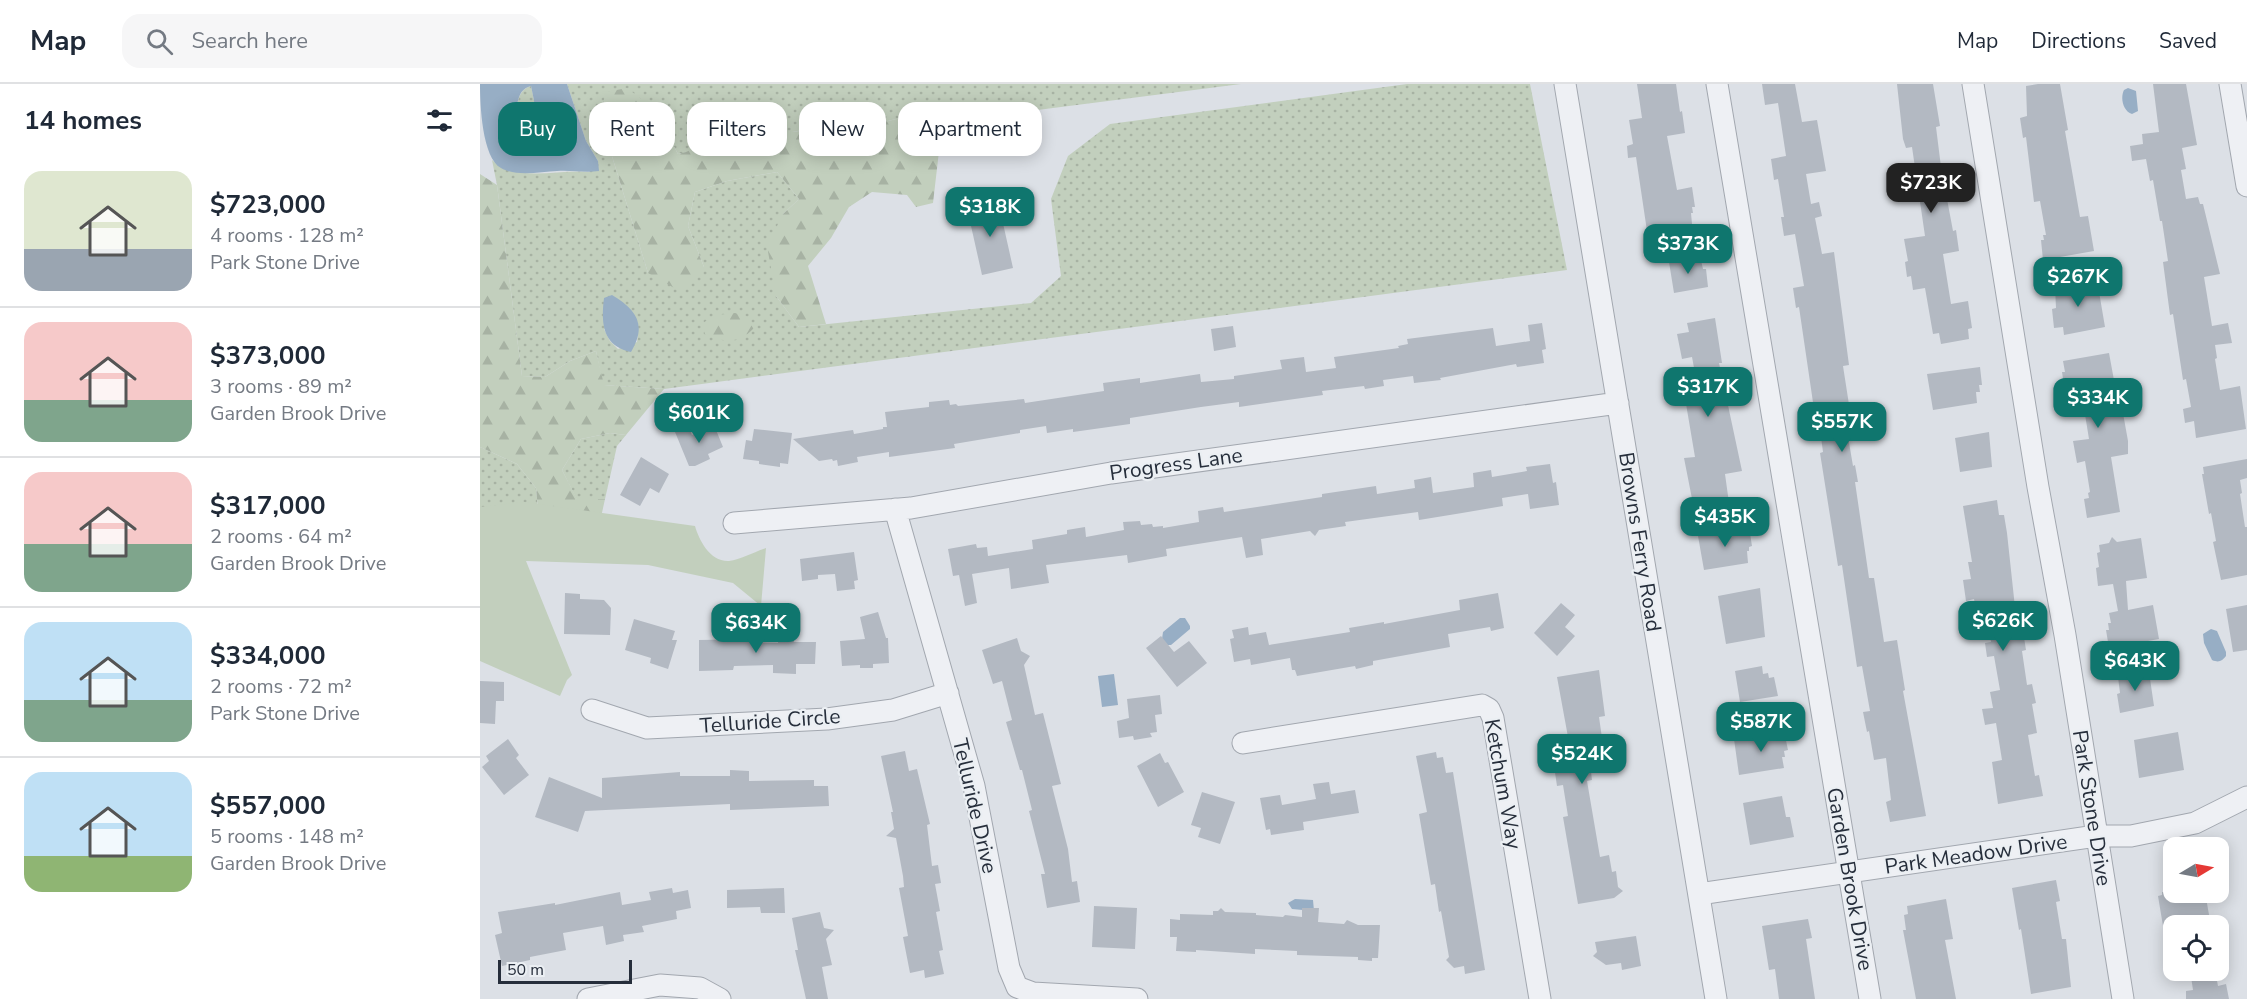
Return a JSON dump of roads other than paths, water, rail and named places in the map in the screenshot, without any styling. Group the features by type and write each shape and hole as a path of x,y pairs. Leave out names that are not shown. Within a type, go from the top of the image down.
{"street":[{"name":"Browns Ferry Road","path":"1564,84 1716,999"},
{"name":"Garden Brook Drive","path":"1717,84 1870,999"},
{"name":"Park Stone Drive","path":"1973,84 2123,999"},
{"path":"2230,84 2244,149 2247,186"},
{"name":"Progress Lane","path":"734,524 895,509 1111,473 1618,403"},
{"name":"Telluride Drive","path":"895,509 974,786 1009,968 1017,987 1033,993 1137,999"},
{"name":"Telluride Circle","path":"592,710 647,728 670,727 828,719 894,710 948,693"},
{"name":"Ketchum Way","path":"1243,743 1482,705 1489,708 1493,718 1540,999"},
{"name":"Park Meadow Drive","path":"1699,894 2096,836 2131,836 2195,823 2247,797"},
{"path":"588,999 660,986 700,988 720,999"}],"water":[{"path":"480,84 567,84 573,102 534,102 531,86 522,92 518,102 498,102 498,156 577,156 577,114 589,146 589,156 595,156 599,171 521,173 507,171 495,162 490,153 483,130"},
{"path":"2128,88 2136,91 2138,111 2132,114 2126,110 2122,100 2124,90"},
{"path":"612,295 628,306 637,319 638,334 631,352 614,345 606,332 603,316 604,298"},
{"path":"1180,618 1185,618 1190,629 1171,645 1165,645 1162,639 1163,632"},
{"path":"2211,629 2217,631 2226,652 2226,656 2220,661 2212,660 2204,643 2203,634"},
{"path":"1114,674 1118,705 1102,707 1098,676"},
{"path":"1295,899 1313,900 1314,911 1292,909 1288,903"}]}
